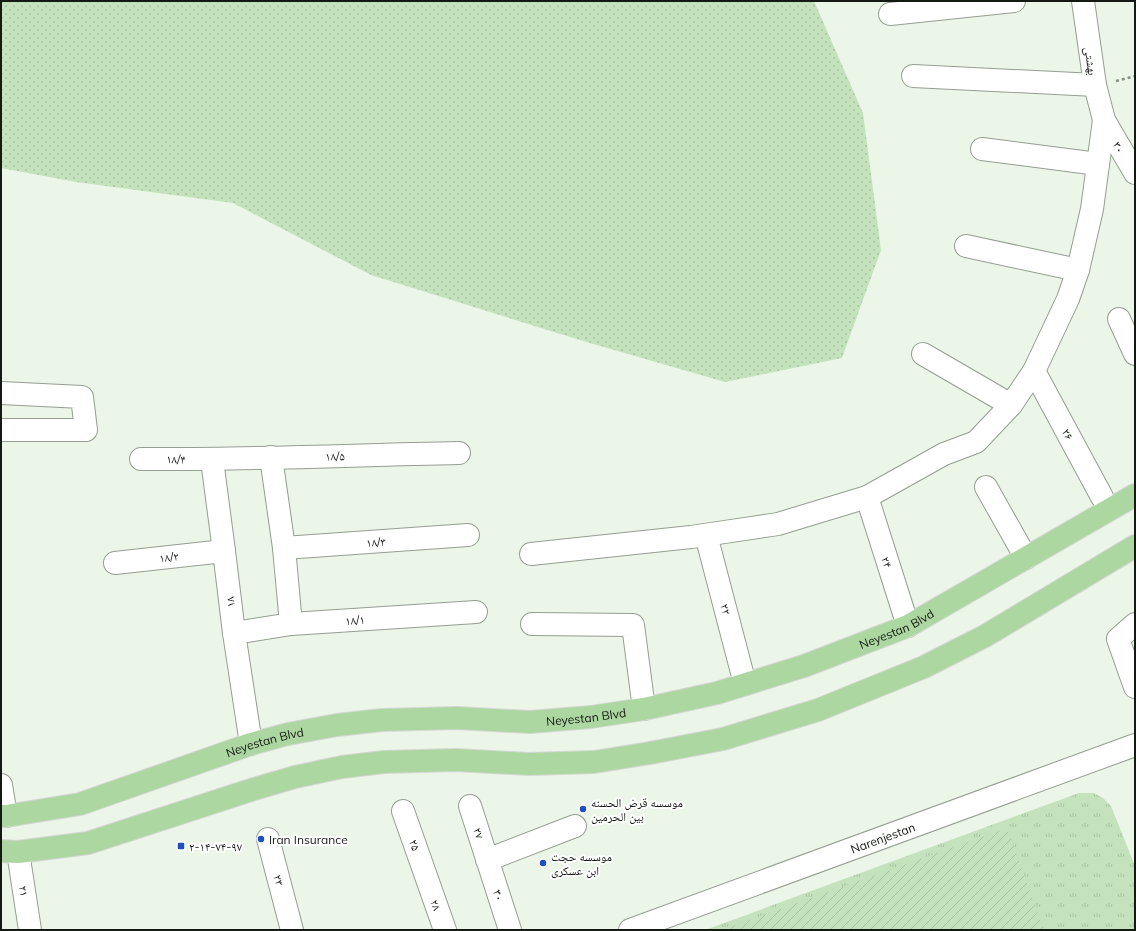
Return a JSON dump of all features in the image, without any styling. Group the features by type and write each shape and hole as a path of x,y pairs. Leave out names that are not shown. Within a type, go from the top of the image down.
{"main road":[{"name":"Neyestan Blvd","path":"4,816 80,804 251,744 288,734 337,725 382,720 457,718 530,722 591,717 644,709 718,693 804,666 908,626 1135,495"},
{"path":"9,852 88,843 254,789 295,777 342,767 384,762 456,760 530,764 594,762 723,739 818,710 924,667 985,636 1135,546"}],"street":[{"path":"890,14 1014,1"},
{"name":"بهشتی","path":"1083,1 1094,85 1104,120"},
{"path":"914,76 1094,85"},
{"path":"531,554 706,535 778,524 867,497 944,454 976,442 1010,405 1034,371 1068,299 1078,270 1092,209 1104,120"},
{"name":"۳۰","path":"1104,120 1135,173"},
{"path":"982,149 1098,164"},
{"path":"966,246 1078,270"},
{"path":"1119,319 1135,354"},
{"path":"923,354 1010,405"},
{"name":"۲۶","path":"1034,371 1102,497"},
{"path":"1,393 82,396 86,430 1,430"},
{"name":"۱۸/۵","path":"212,460 271,457 459,453"},
{"path":"271,457 284,548 290,624"},
{"name":"۱۸/۴","path":"141,459 212,460"},
{"name":"۱۸","path":"212,460 234,633 251,744"},
{"path":"986,487 1026,558"},
{"name":"۲۴","path":"867,497 908,626"},
{"name":"۲۲","path":"706,535 745,684"},
{"name":"۱۸/۳","path":"284,548 468,536"},
{"name":"۱۸/۲","path":"115,563 224,551"},
{"name":"۱۸/۱","path":"234,633 290,624 476,612"},
{"path":"532,624 633,625 644,709"},
{"path":"1135,624 1118,638 1135,687"},
{"name":"Narenjestan","path":"630,930 1133,752"},
{"path":"1,785 4,816"},
{"name":"۲۷","path":"470,806 487,860"},
{"name":"۲۵","path":"403,811 426,879"},
{"path":"487,860 575,826"},
{"name":"۲۳","path":"268,839 291,925"},
{"name":"۲۱","path":"9,852 30,930"},
{"name":"۳۰","path":"487,860 510,930"},
{"name":"۲۸","path":"426,879 445,930"}],"green space":[{"path":"1,1 814,1 863,113 881,250 842,358 725,382 583,341 371,275 233,203 76,182 1,168"},
{"path":"1079,793 1094,793 1103,798 1111,806 1135,866 1135,930 705,930"},
{"path":"1007,828 1044,930 722,930"}],"place":[{"name":"موسسه قرض الحسنه بین الحرمین","path":"583,809"},
{"name":"Iran Insurance","path":"261,839"},
{"name":"۲-۱۴-۷۴-۹۷","path":"181,846"},
{"name":"موسسه حجت ابن عسکری","path":"543,863"}]}
